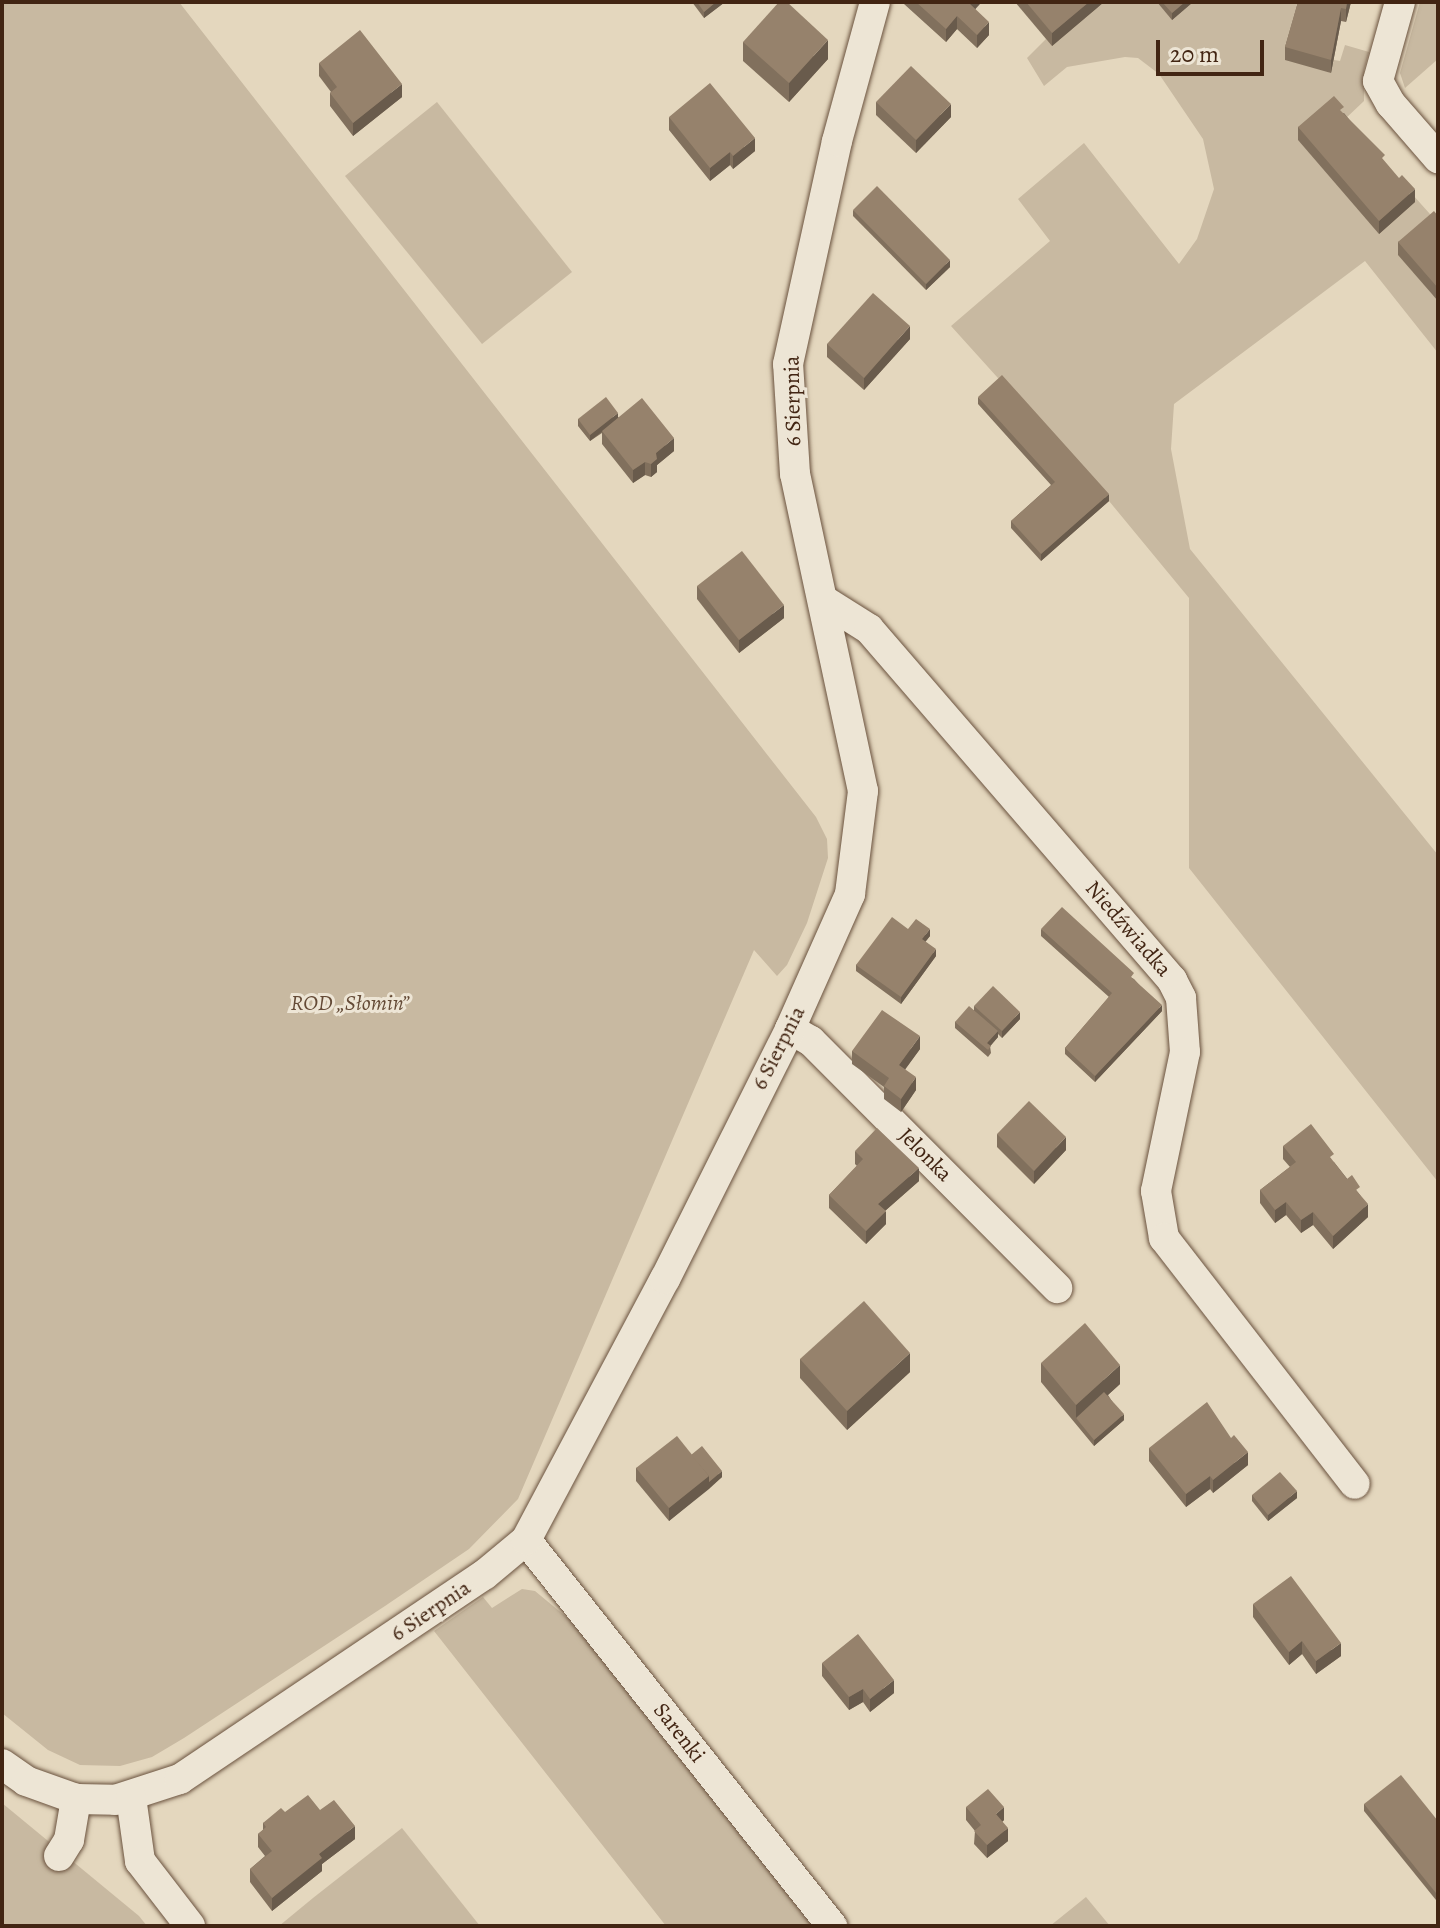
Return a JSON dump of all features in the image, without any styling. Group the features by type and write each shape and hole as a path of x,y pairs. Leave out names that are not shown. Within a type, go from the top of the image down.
{"street":[{"name":"6 Sierpnia","path":"76,1799 131,1797 180,1779 484,1575 526,1540 665,1279 843,916 856,872 863,791 858,754 795,474 788,364 837,141 875,2"},
{"path":"1400,2 1378,81 1391,104 1438,158"},
{"name":"Niedźwiadka","path":"823,600 869,629 1172,980 1181,998 1185,1052 1156,1191 1164,1238 1355,1484"},
{"name":"Jelonka","path":"790,1029 811,1041 1057,1288"},
{"name":"Sarenki","path":"526,1540 832,1926"},
{"path":"2,1764 26,1781 76,1799 69,1840 59,1856"},
{"path":"131,1797 131,1820 140,1861 190,1926"}],"green space":[{"name":"ROD „Słomin”","path":"2,2 179,2 816,817 827,839 828,858 807,923 787,965 777,976 754,950 518,1499 469,1549 385,1606 184,1738 152,1757 120,1766 80,1765 48,1750 2,1713"},
{"path":"1104,2 1301,2 1330,73 1334,60 1340,61 1345,45 1369,52 1364,70 1364,101 1344,120 1379,233 1415,202 1404,185 1438,223 1438,353 1365,261 1174,404 1171,449 1190,549 1438,855 1438,1182 1189,868 1189,598 1109,501 951,326 1050,241 1018,199 1084,143 1179,264 1197,239 1214,189 1203,139 1159,74 1138,58 1125,57 1067,67 1044,86 1027,58 1046,39 1053,45"},
{"path":"1420,2 1438,2 1438,59 1405,88 1400,73"},
{"path":"437,102 572,272 482,344 345,176"},
{"path":"522,1589 535,1591 576,1625 815,1926 666,1926 434,1631 483,1597 492,1608"},
{"path":"2,1803 139,1916 147,1926 2,1926"},
{"path":"402,1828 480,1926 279,1926 313,1898"},
{"path":"1086,1897 1110,1926 1050,1926"}],"building":[{"path":"697,2 716,2 704,12"},
{"path":"779,2 787,2 828,40 789,83 743,42"},
{"path":"916,2 970,2 989,22 977,35 957,16 946,29"},
{"path":"1026,2 1089,2 1052,33"},
{"path":"1162,2 1185,2 1172,13"},
{"path":"1298,2 1347,2 1346,9 1341,8 1331,60 1285,47"},
{"path":"360,30 402,84 353,123 330,93 337,87 319,63"},
{"path":"911,66 951,104 916,140 876,102"},
{"path":"710,83 755,138 733,156 730,152 710,168 669,117"},
{"path":"1334,96 1344,107 1340,110 1385,155 1382,158 1399,178 1402,175 1415,189 1379,221 1298,127"},
{"path":"877,186 950,260 926,284 853,210"},
{"path":"1434,211 1438,216 1438,288 1398,242"},
{"path":"873,293 910,326 864,378 827,344"},
{"path":"1002,375 1109,494 1041,554 1011,521 1055,482 978,397"},
{"path":"606,397 618,413 590,435 578,419"},
{"path":"642,398 674,438 656,453 657,459 651,464 645,462 633,470 602,431"},
{"path":"742,551 784,605 739,640 697,586"},
{"path":"1062,907 1134,973 1131,977 1162,1005 1095,1076 1065,1048 1112,993 1041,929"},
{"path":"892,917 908,929 916,919 930,929 922,939 936,949 901,997 856,965"},
{"path":"993,986 1020,1012 1002,1031 974,1006"},
{"path":"969,1006 998,1031 987,1043 991,1046 988,1050 955,1022"},
{"path":"882,1010 920,1036 899,1065 916,1077 901,1099 884,1086 889,1078 852,1051"},
{"path":"1029,1101 1066,1137 1034,1171 997,1134"},
{"path":"1311,1124 1334,1154 1330,1157 1347,1179 1352,1175 1360,1187 1356,1190 1368,1204 1333,1236 1313,1212 1301,1220 1286,1202 1275,1210 1260,1190 1296,1162 1283,1146"},
{"path":"877,1128 919,1168 878,1204 886,1211 866,1231 829,1195 863,1159 855,1151"},
{"path":"864,1301 910,1353 847,1411 800,1359"},
{"path":"1085,1323 1120,1365 1076,1405 1041,1363"},
{"path":"1104,1392 1124,1414 1094,1440 1076,1418"},
{"path":"1207,1402 1231,1438 1234,1435 1248,1452 1213,1480 1210,1476 1186,1494 1149,1448"},
{"path":"677,1436 709,1476 669,1508 636,1468"},
{"path":"702,1446 722,1471 709,1482 709,1476 691,1455"},
{"path":"1280,1472 1297,1491 1268,1515 1252,1495"},
{"path":"1291,1576 1341,1643 1316,1661 1302,1641 1289,1652 1253,1604"},
{"path":"858,1634 894,1680 870,1699 863,1689 849,1697 822,1663"},
{"path":"1401,1775 1438,1821 1436,1893 1364,1804"},
{"path":"988,1789 1004,1807 996,1814 1008,1828 987,1845 974,1831 981,1825 966,1807"},
{"path":"308,1795 320,1810 334,1800 355,1826 319,1854 322,1858 272,1898 250,1869 272,1851 258,1834 266,1827 263,1823 281,1808 285,1812"}]}
